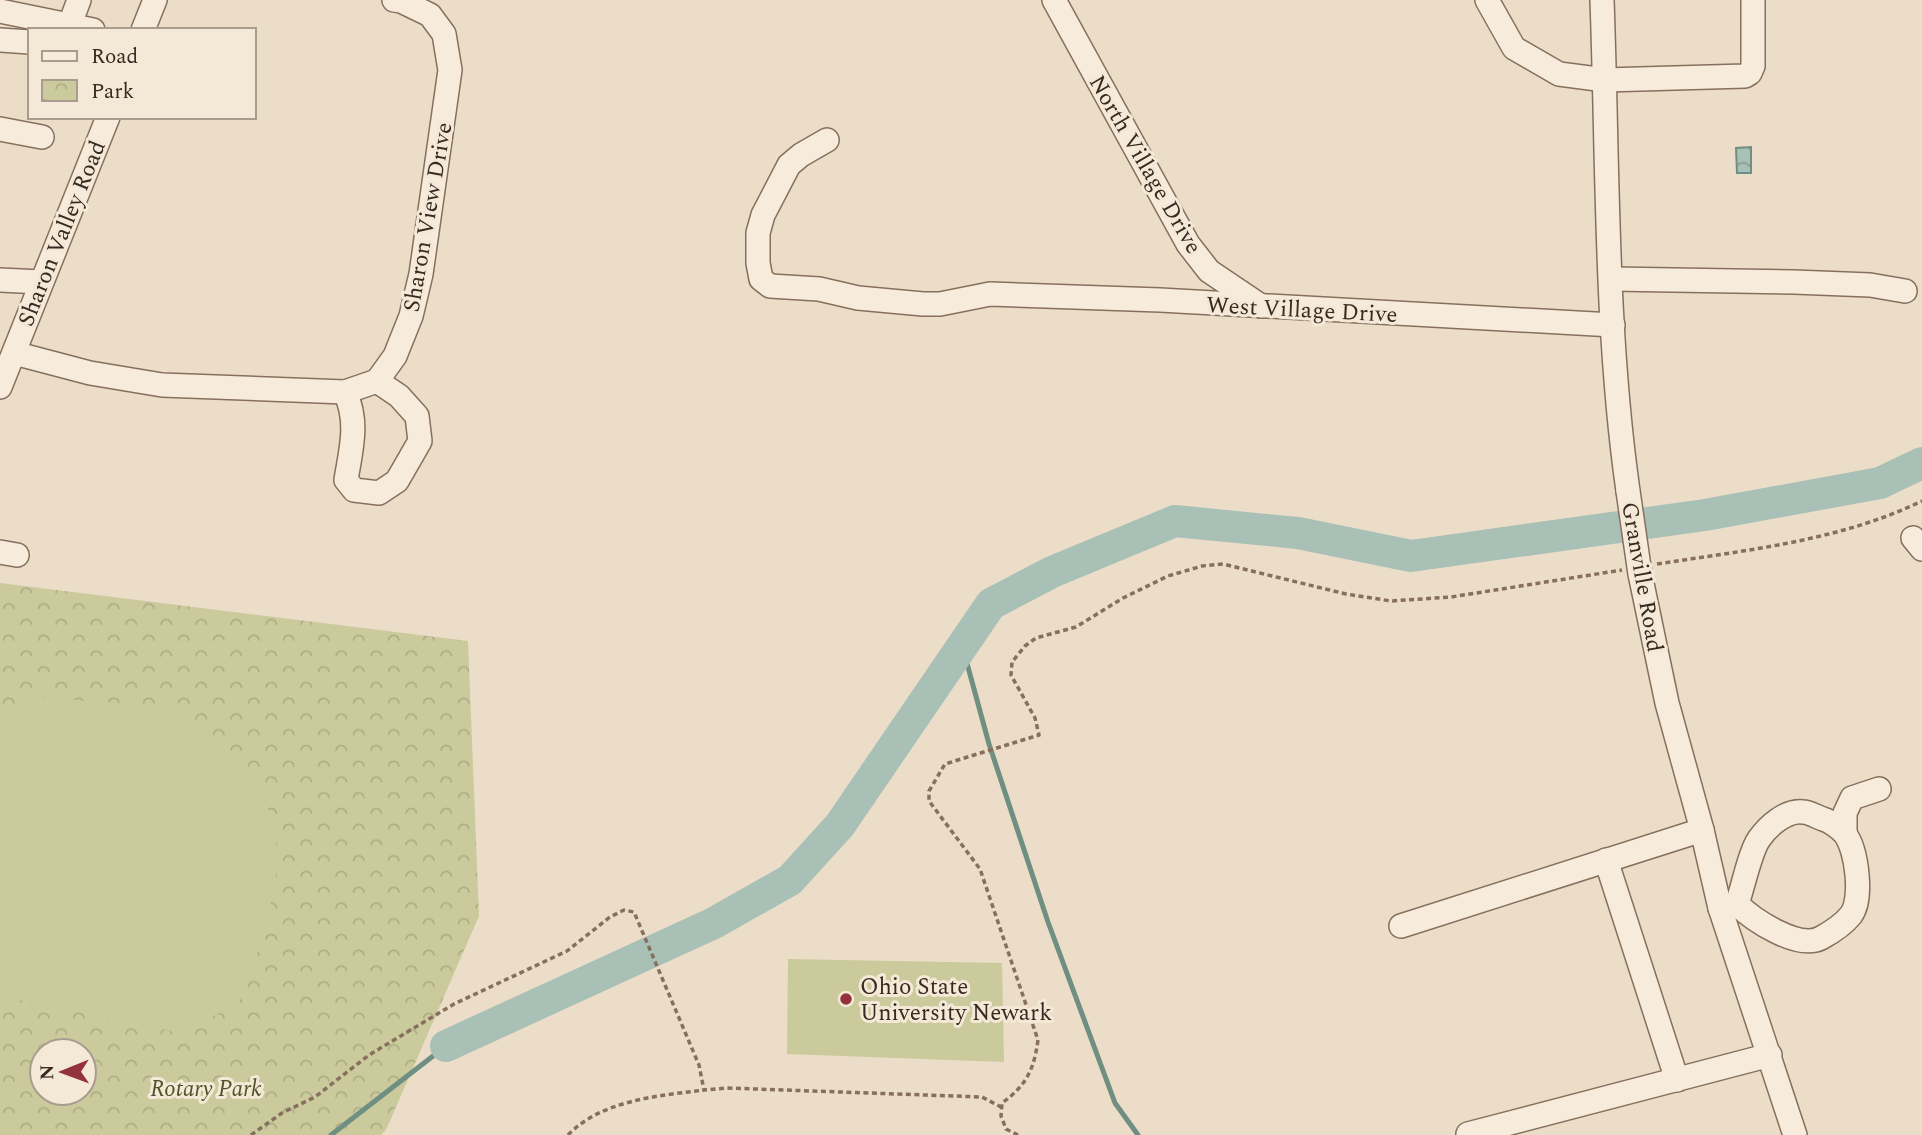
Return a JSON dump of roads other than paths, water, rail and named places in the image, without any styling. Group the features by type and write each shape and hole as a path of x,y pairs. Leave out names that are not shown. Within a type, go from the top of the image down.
{"street":[{"path":"70,24 79,0"},
{"path":"144,28 155,0"},
{"name":"Sharon View Drive","path":"377,381 395,356 411,316 421,274 450,70 444,34 430,15 394,0"},
{"name":"North Village Drive","path":"1054,0 1188,244 1209,271 1263,307"},
{"path":"1487,0 1514,48 1559,74 1605,80 1745,76 1750,73 1753,65 1753,0"},
{"name":"Granville Road","path":"1602,0 1613,325 1621,438 1640,569 1667,703 1702,830 1729,906 1770,1055 1796,1135"},
{"path":"0,11 85,28"},
{"path":"0,40 28,42"},
{"name":"Sharon Valley Road","path":"0,387 107,119"},
{"path":"0,129 41,136"},
{"name":"West Village Drive","path":"827,140 789,165 771,198 758,233 761,279 770,286 818,289 894,303 940,304 990,294 1613,325"},
{"path":"1612,279 1870,285 1905,291"},
{"path":"0,280 41,282"},
{"path":"13,353 90,373 162,385 345,392 377,381 399,397 417,416 420,441 397,481 379,493 354,490 346,480 354,432 352,407 345,392"},
{"path":"1845,833 1828,821 1802,812 1786,815 1768,828 1757,841 1729,906 1792,938 1815,941 1835,930 1852,914 1858,892 1857,870 1845,833 1845,813 1852,797 1879,789"},
{"path":"1401,926 1702,830"},
{"path":"1606,860 1677,1080"},
{"path":"1468,1135 1770,1055"}],"water":[{"path":"1751,147 1751,173 1737,173 1736,148"}],"waterway":[{"path":"446,1046 714,923 790,880 840,825 991,604 1052,572 1175,521 1298,533 1411,556 1705,515 1880,483 1922,463"},
{"path":"962,645 989,744 1048,922 1115,1103 1138,1135"},
{"path":"331,1135 446,1046"}],"place":[{"name":"Ohio State University Newark","path":"846,999"}],"park label":[{"name":"Rotary Park","path":"206,1088"}]}
